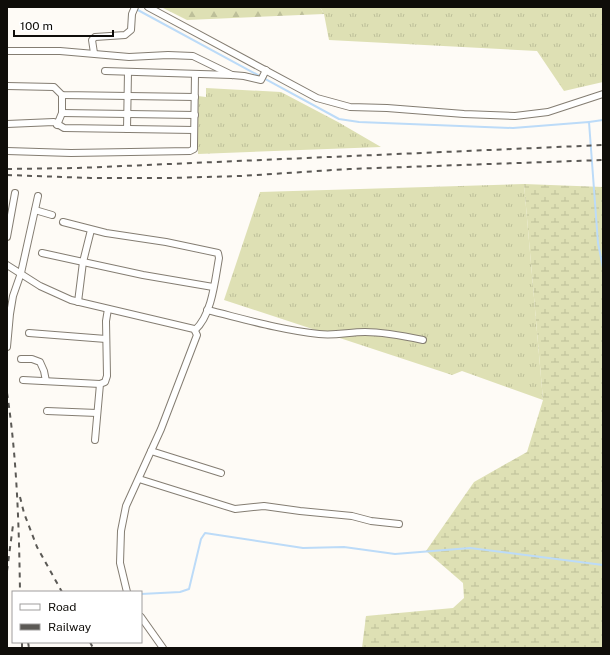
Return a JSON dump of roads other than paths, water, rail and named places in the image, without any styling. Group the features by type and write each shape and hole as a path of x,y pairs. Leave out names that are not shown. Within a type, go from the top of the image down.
{"street":[{"path":"148,7 317,98 350,107 515,116 548,112 603,94"},
{"path":"94,53 93,38 128,34 132,27 134,10"},
{"path":"7,51 60,51 129,57 168,55 193,56 232,75"},
{"path":"105,72 232,75 262,79 266,70"},
{"path":"127,129 128,72"},
{"path":"7,151 120,153 190,151 194,149 195,74"},
{"path":"7,86 54,87 62,95 195,97"},
{"path":"57,125 62,113 62,95"},
{"path":"62,113 195,115"},
{"path":"7,124 54,122 64,128 194,130"},
{"path":"7,237 16,193"},
{"path":"7,347 11,308 17,281 21,273 38,196"},
{"path":"35,210 52,215"},
{"path":"63,222 91,230 216,252 219,255 219,258 207,310 202,324 195,330"},
{"path":"78,302 83,262 91,230"},
{"path":"42,252 143,275 213,287"},
{"path":"7,265 40,286 61,297 169,322 194,329 197,335 161,428 126,506 121,531 120,563 127,591"},
{"path":"23,380 100,384 105,382 107,376 106,321 108,309"},
{"path":"207,310 286,329 332,336 366,332 382,333 423,340"},
{"path":"29,333 106,339"},
{"path":"21,359 32,359 40,362 46,381"},
{"path":"95,440 100,384"},
{"path":"47,411 97,413"},
{"path":"151,451 221,473"},
{"path":"139,479 235,509 260,506 352,516 371,521 399,524"},
{"path":"142,618 163,648"}],"waterway":[{"path":"136,9 339,119 359,122 513,128 589,122 598,243 603,268"},
{"path":"589,122 603,120"},
{"path":"142,594 180,592 189,589 201,539 205,533 303,548 344,547 395,554 470,548 603,565"}],"railway":[{"path":"7,169 78,168 603,145"},
{"path":"7,175 91,178 169,178 241,176 349,169 603,160"},
{"path":"7,393 15,467 20,591"},
{"path":"20,497 24,513 37,547 61,591"},
{"path":"7,571 13,525"},
{"path":"22,643 22,648"},
{"path":"28,643 29,648"},
{"path":"90,643 93,648"}]}
